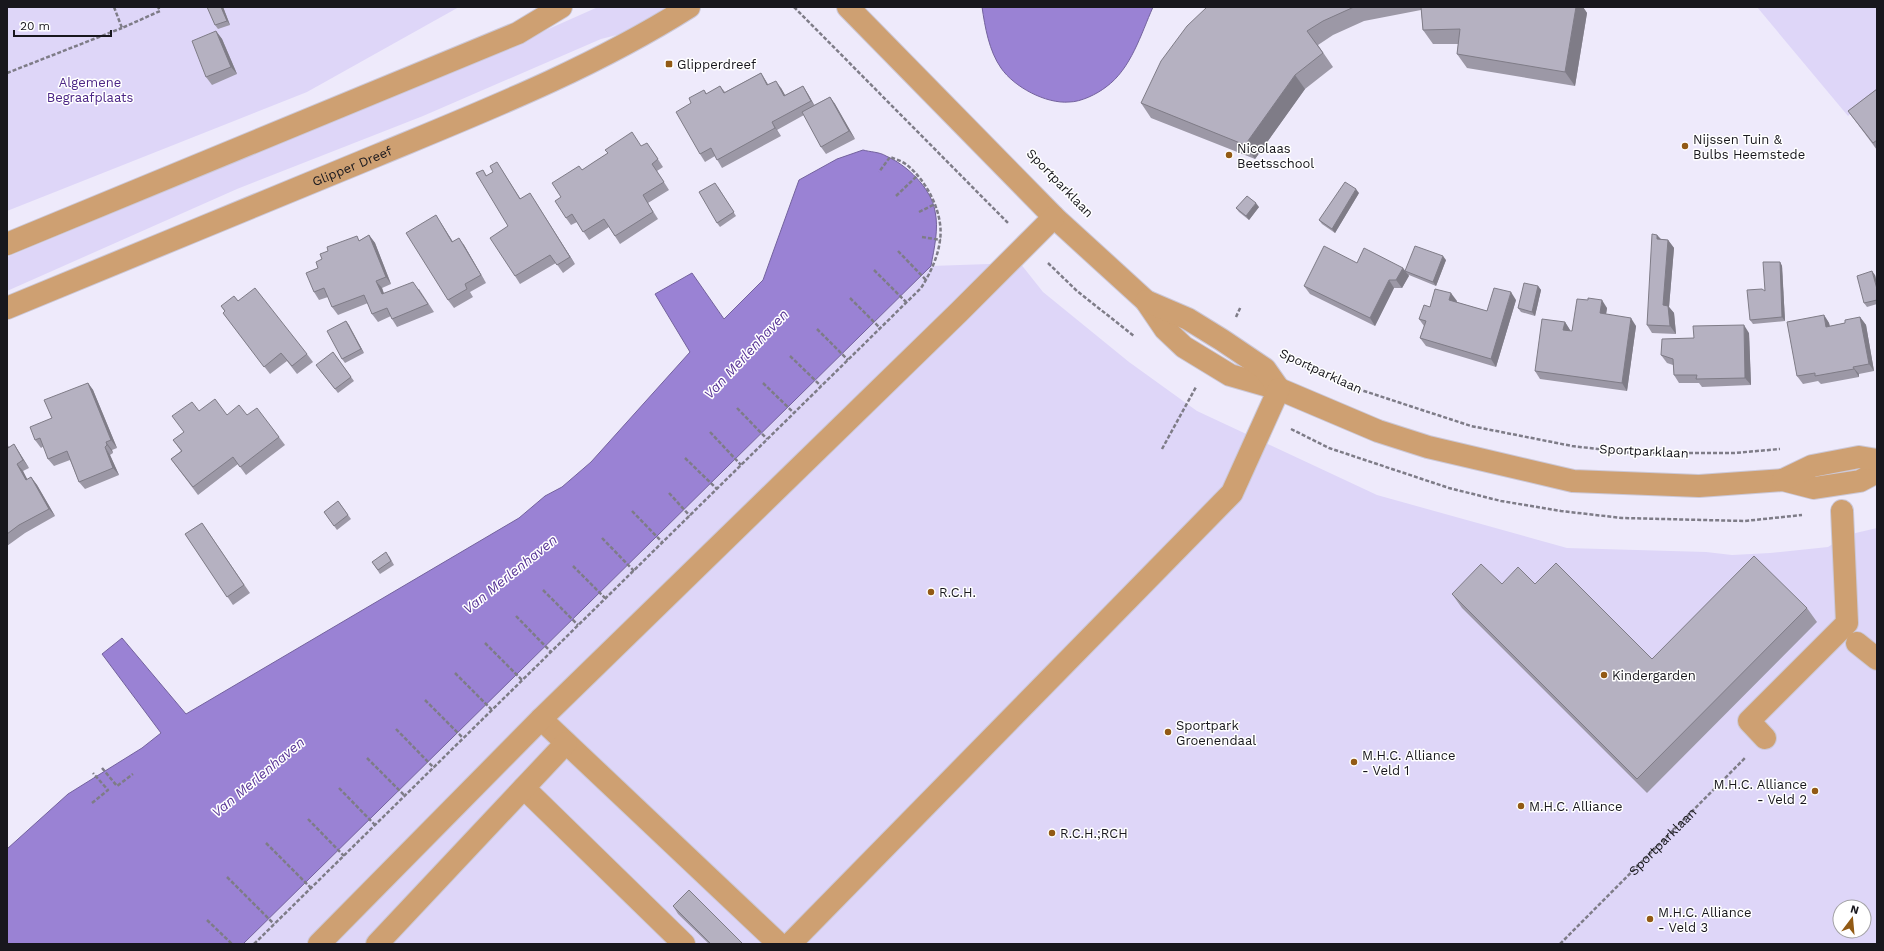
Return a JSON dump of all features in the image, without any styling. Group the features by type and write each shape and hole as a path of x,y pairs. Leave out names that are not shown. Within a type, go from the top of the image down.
{"street":[{"path":"7,244 518,33 560,7"},
{"name":"Glipper Dreef","path":"7,308 484,111 600,59 653,30 689,7"},
{"name":"Sportparklaan","path":"848,7 1054,217 1146,301 1165,329 1184,347 1230,376 1279,389 1378,431 1428,447 1573,481 1699,486 1783,480 1814,488 1860,481 1877,472"},
{"path":"319,944 541,719 959,312 1054,217"},
{"path":"790,944 1232,493 1279,389"},
{"name":"Sportparklaan","path":"1783,480 1812,466 1859,457 1877,460"},
{"path":"1765,738 1749,721 1847,623 1842,511"},
{"path":"1857,643 1877,659"},
{"path":"541,719 779,944"},
{"path":"376,944 566,743"},
{"path":"524,788 684,944"}],"path":[{"path":"114,7 122,28"},
{"path":"7,73 122,28 160,11 158,7"},
{"path":"254,944 848,360 926,280 931,272 941,240 938,212 935,204 924,184 907,164 890,156 879,172"},
{"path":"896,196 917,176"},
{"path":"919,212 935,204"},
{"path":"922,237 941,240"},
{"path":"898,250 926,280"},
{"path":"874,270 906,302"},
{"path":"850,298 880,328"},
{"path":"817,329 848,360"},
{"path":"790,356 821,386"},
{"name":"Sportparklaan","path":"1292,360 1364,391 1471,426 1572,446 1635,453 1734,453 1787,448"},
{"path":"763,383 794,413"},
{"path":"737,408 767,439"},
{"path":"710,432 741,465"},
{"path":"685,458 717,488"},
{"path":"669,493 690,516"},
{"path":"632,511 662,542"},
{"path":"602,538 634,571"},
{"path":"573,566 605,598"},
{"path":"543,590 578,625"},
{"path":"516,616 551,652"},
{"path":"485,643 522,680"},
{"path":"454,673 492,710"},
{"path":"425,700 463,738"},
{"path":"396,729 434,768"},
{"name":"Sportparklaan","path":"1560,944 1765,738"},
{"path":"367,758 405,796"},
{"path":"102,768 116,786 133,774"},
{"path":"92,802 108,790 93,773"},
{"path":"339,788 375,825"},
{"path":"308,819 344,856"},
{"path":"266,843 311,888"},
{"path":"227,877 274,924"},
{"path":"207,920 232,944"}],"green space":[{"name":"Algemene Begraafplaats","path":"7,7 459,7 307,92 7,211"},
{"path":"598,7 675,7 629,32 601,39 423,116 237,189 7,291 7,257 438,78"},
{"path":"1757,7 1877,7 1877,93 1848,116"},
{"name":"Sportpark Groenendaal","path":"1020,263 1043,292 1129,362 1197,411 1377,495 1567,548 1706,552 1732,555 1770,553 1828,547 1847,535 1877,528 1877,944 243,944 931,266"}],"water":[{"path":"982,7 1153,7 1129,61 1115,80 1094,95 1079,101 1060,102 1041,97 1022,88 1001,68 993,54 986,31"},
{"name":"Van Merlenhaven","path":"863,150 884,155 902,165 917,178 929,194 933,202 936,218 936,239 931,266 243,944 7,944 7,849 68,794 142,748 161,733 102,654 122,638 186,714 519,518 545,496 562,487 591,462 690,352 655,294 692,273 724,319 763,280 799,180 837,159"}],"building":[{"path":"207,7 221,7 227,21 215,25"},
{"path":"1207,7 1354,7 1323,21 1307,31 1323,53 1295,75 1245,145 1141,103 1161,61 1187,26"},
{"path":"1421,7 1576,7 1565,72 1457,54 1460,29 1423,30"},
{"path":"216,31 231,67 206,77 192,41"},
{"path":"761,73 767,85 776,81 784,96 803,86 811,101 772,122 775,128 717,160 711,148 700,154 676,112 691,103 689,98 704,90 706,94 720,86 724,93"},
{"path":"1877,89 1877,140 1873,143 1848,111"},
{"path":"830,97 849,131 821,147 802,112"},
{"path":"632,132 641,146 647,143 658,159 652,164 664,182 643,195 653,212 615,236 604,219 583,232 572,214 566,218 555,201 561,197 552,183 579,166 582,170 608,153 605,150"},
{"path":"497,162 520,199 530,193 570,257 557,265 550,255 515,276 490,238 508,226 476,173 483,170 486,176 493,172 490,166"},
{"path":"1345,182 1356,189 1332,229 1319,220"},
{"path":"715,183 734,212 717,223 699,192"},
{"path":"1247,196 1256,203 1246,216 1236,208"},
{"path":"436,215 452,242 459,238 481,275 465,284 467,289 448,300 406,233"},
{"path":"1652,234 1657,235 1657,239 1668,240 1663,305 1668,306 1670,326 1647,325"},
{"path":"369,235 386,277 376,281 382,294 413,282 428,304 392,319 387,308 372,314 364,295 332,307 324,288 314,292 306,273 318,268 316,262 322,259 320,254 328,251 327,247 357,236 359,241"},
{"path":"1324,246 1357,263 1364,248 1403,268 1396,280 1389,280 1370,318 1304,286"},
{"path":"1415,246 1443,256 1433,282 1405,271"},
{"path":"1763,262 1780,262 1782,317 1750,320 1747,290 1762,289 1765,291"},
{"path":"1872,271 1877,289 1877,300 1864,303 1857,276"},
{"path":"1524,283 1538,286 1532,312 1518,308"},
{"path":"255,288 307,354 292,366 281,353 264,367 223,313 225,311 221,306 234,296 238,301"},
{"path":"1494,288 1511,292 1491,359 1420,338 1426,321 1419,319 1424,305 1430,307 1435,289 1451,293 1449,300 1487,311"},
{"path":"1588,298 1602,300 1600,313 1631,318 1622,383 1535,371 1542,319 1565,322 1563,330 1572,331 1577,299 1588,300"},
{"path":"1824,315 1826,327 1845,323 1845,320 1860,317 1869,364 1853,367 1854,369 1815,376 1815,373 1797,376 1787,322"},
{"path":"346,321 361,349 342,359 327,331"},
{"path":"1744,325 1745,378 1696,379 1697,375 1674,375 1673,359 1661,355 1662,339 1694,338 1693,326"},
{"path":"333,352 351,377 335,389 316,365"},
{"path":"88,383 111,440 106,442 107,445 105,447 113,468 79,482 67,451 48,459 40,438 35,440 30,427 52,418 44,400"},
{"path":"215,399 227,415 239,405 247,415 257,408 279,437 240,467 233,457 193,487 171,459 182,451 173,440 184,432 172,416 192,402 199,411"},
{"path":"14,444 23,460 17,464 26,480 31,477 49,509 19,525 7,534 7,446 8,448"},
{"path":"338,501 348,515 334,526 324,512"},
{"path":"202,523 244,585 227,597 185,534"},
{"path":"386,552 391,561 378,570 372,562"},
{"path":"1754,556 1807,608 1637,779 1452,594 1481,564 1502,584 1518,567 1535,584 1556,563 1652,659"},
{"path":"689,890 743,944 711,944 673,906"}],"place":[{"name":"Glipperdreef","path":"669,64"},
{"name":"Nijssen Tuin & Bulbs Heemstede","path":"1685,146"},
{"name":"Nicolaas Beetsschool","path":"1229,155"},
{"name":"R.C.H.","path":"931,592"},
{"name":"Kindergarden","path":"1604,675"},
{"name":"Sportpark Groenendaal","path":"1168,732"},
{"name":"M.H.C. Alliance - Veld 1","path":"1354,762"},
{"name":"M.H.C. Alliance - Veld 2","path":"1815,791"},
{"name":"M.H.C. Alliance","path":"1521,806"},
{"name":"R.C.H.;RCH","path":"1052,833"},
{"name":"M.H.C. Alliance - Veld 3","path":"1650,919"}]}
